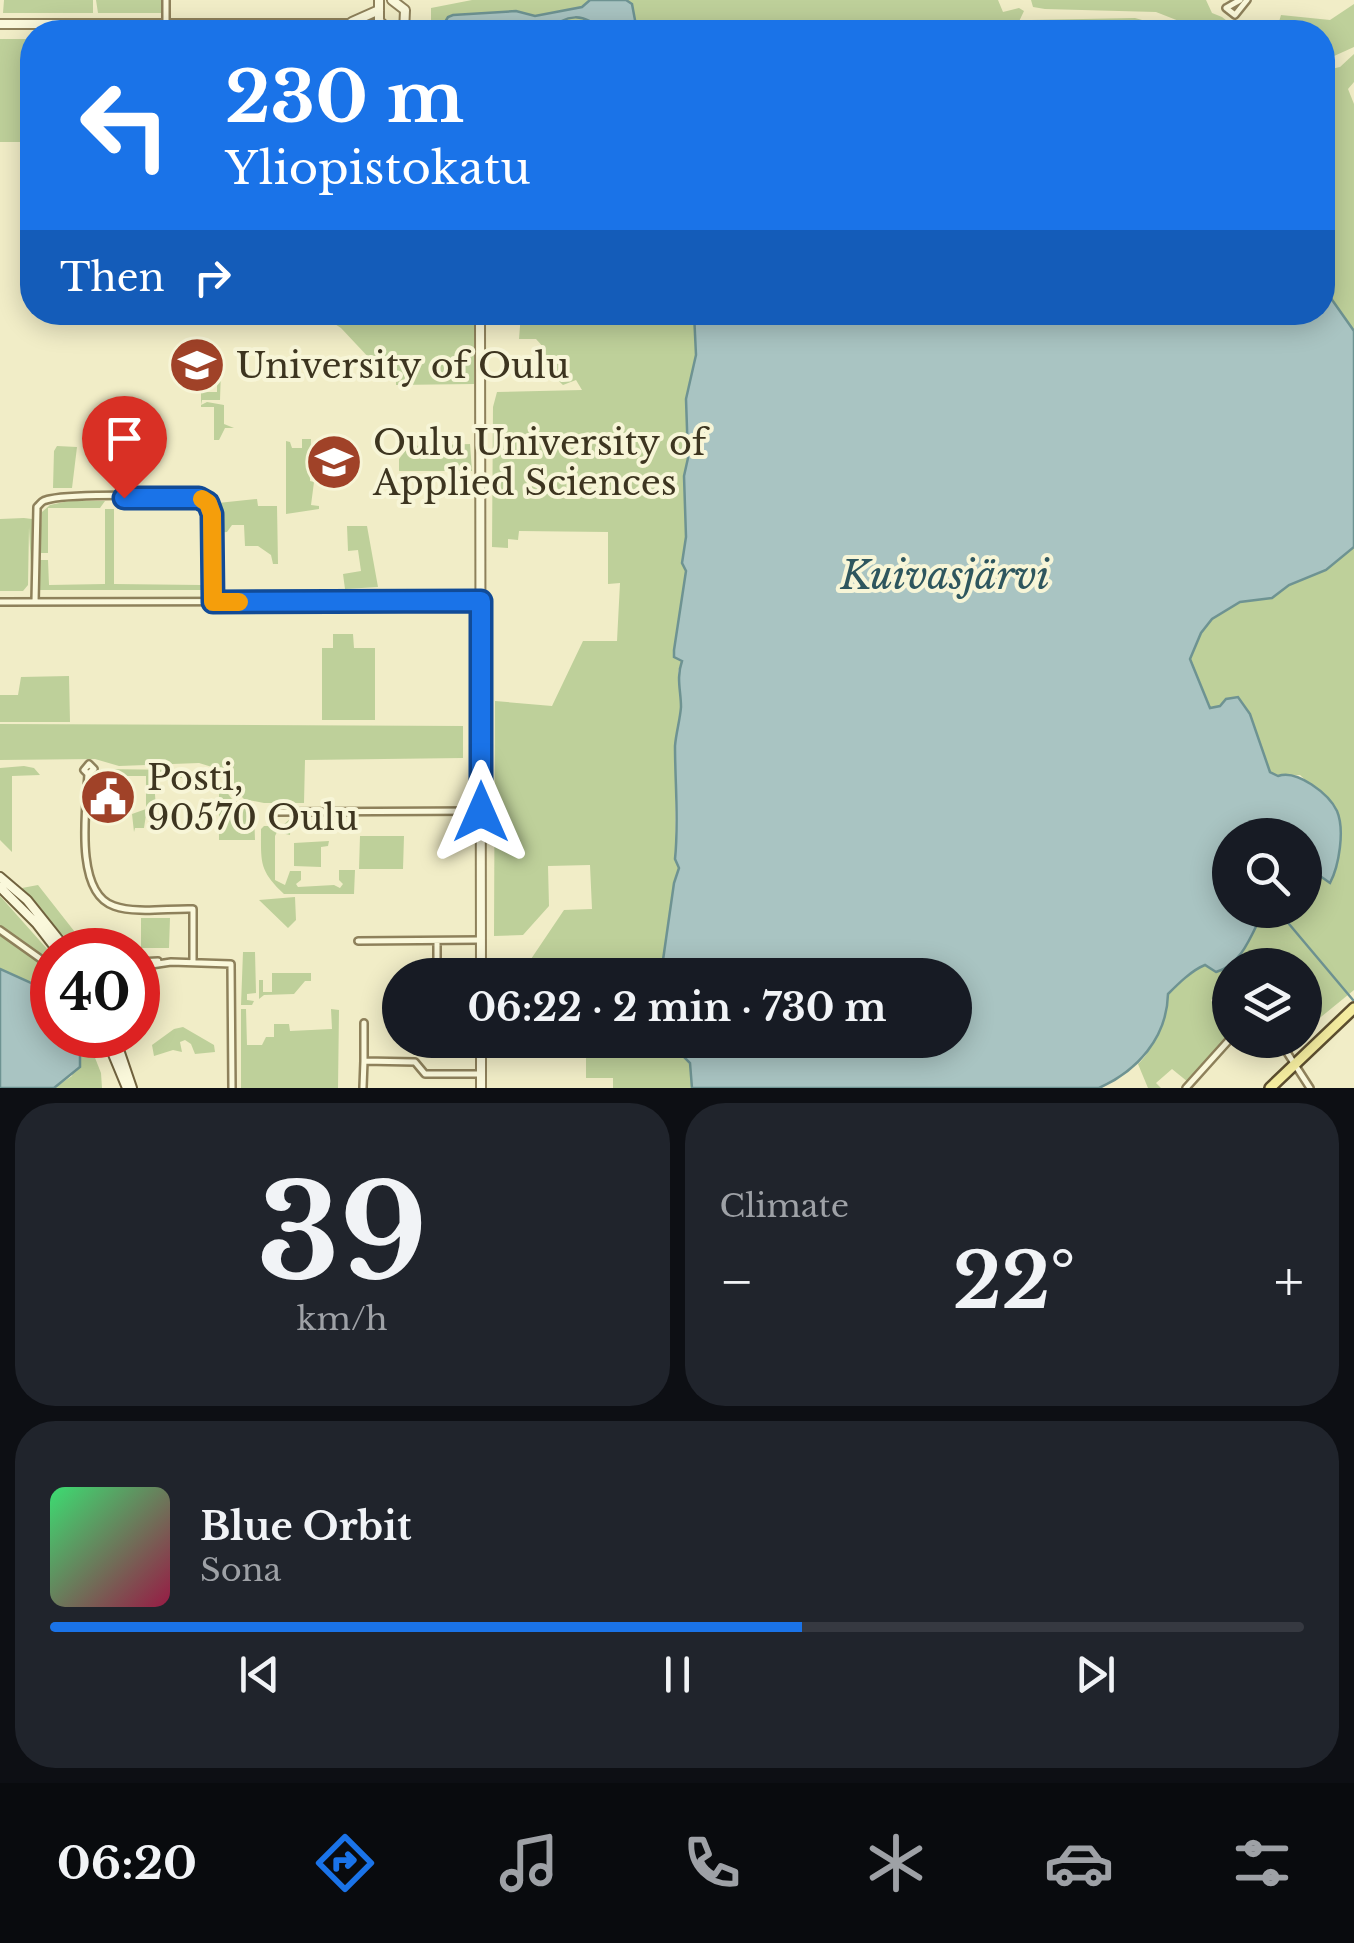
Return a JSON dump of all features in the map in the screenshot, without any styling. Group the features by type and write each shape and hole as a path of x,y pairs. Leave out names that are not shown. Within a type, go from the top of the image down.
{"main road":[{"path":"1270,1088 1354,1008"}],"street":[{"path":"360,20 393,1 405,10 404,20"},
{"path":"480,325 481,958"},
{"path":"36,602 36,515 41,502 107,497 199,498 208,503 212,514 213,602"},
{"path":"0,602 481,601"},
{"path":"88,774 86,871 92,888 108,904 122,908 193,909 193,962"},
{"path":"273,812 481,812"},
{"path":"0,876 50,928"},
{"path":"0,887 40,928"},
{"path":"0,930 30,951"},
{"path":"358,941 481,940"},
{"path":"437,941 438,958"},
{"path":"160,963 228,963 232,969 232,1088"},
{"path":"363,1087 364,1023"},
{"path":"115,1058 129,1088"},
{"path":"121,1058 129,1088"},
{"path":"481,1058 481,1088"},
{"path":"1186,1088 1213,1058"},
{"path":"1292,1058 1310,1088"},
{"path":"364,1061 415,1062 425,1074 481,1074"}],"green space":[{"path":"4,0 93,0 93,13 3,13"},
{"path":"96,0 163,0 163,13 98,13"},
{"path":"472,0 998,0 1003,12 1019,8 1024,11 1020,20 431,20 431,8"},
{"path":"1031,0 1206,0 1212,13 1226,20 1176,20 1156,12 1033,7"},
{"path":"1354,4 1354,47 1335,56 1335,20 1330,20"},
{"path":"1281,15 1330,20 1280,20"},
{"path":"1135,18 1142,20 1031,20"},
{"path":"0,39 20,39 20,142 0,142"},
{"path":"1354,54 1354,82 1348,89 1354,104 1354,331 1335,304 1335,68"},
{"path":"336,325 474,325 474,384 396,385 396,369 391,360 371,360"},
{"path":"520,325 695,325 696,355 686,399 688,459 684,476 686,537 682,562 686,571 674,650 682,661 678,671 681,709 675,750 675,859 679,868 664,958 532,958 564,910 592,909 590,865 548,866 549,906 523,935 494,936 495,701 552,706 583,641 617,641 620,583 608,584 608,532 519,531 518,540 508,539 508,548 492,547 493,407 497,392 582,390 576,380 563,385 535,359 545,349 536,339 519,339"},
{"path":"217,369 221,369 220,400 202,400 201,405 201,392 217,392"},
{"path":"201,405 224,405 224,424 234,428 225,428 219,440 214,440 214,407"},
{"path":"302,439 311,439 311,505 319,509 286,514 286,441 292,448 302,448"},
{"path":"470,444 472,471 399,471 399,459 409,446"},
{"path":"57,446 77,447 72,488 53,488"},
{"path":"257,499 258,506 277,506 278,564 273,564 271,555 258,546 245,546 244,525 232,525 227,532 216,533 218,503"},
{"path":"105,501 100,508 48,508 48,553 39,553 42,512 50,505"},
{"path":"105,509 114,509 114,584 201,585 202,555 210,556 209,590 39,590 40,560 48,560 49,585 105,584"},
{"path":"0,519 32,519 32,589 29,527 28,585 23,591 0,591"},
{"path":"347,526 367,526 378,587 345,589 343,574 361,571 358,550 348,551"},
{"path":"1354,547 1354,990 1322,1016 1322,948 1244,948 1255,928 1322,928 1322,877 1331,883 1337,810 1300,775 1278,776 1270,772 1250,714 1239,698 1226,699 1211,708 1190,659 1212,619 1240,602 1272,598 1289,585 1326,570"},
{"path":"333,634 353,634 354,648 375,648 375,720 322,720 322,648 333,648"},
{"path":"69,676 70,722 0,722 0,695 18,695 21,677"},
{"path":"0,724 463,726 463,758 305,760 304,803 264,803 244,799 212,767 199,763 119,766 95,759 0,760"},
{"path":"0,768 34,768 40,775 12,776 12,852 0,840"},
{"path":"101,769 180,770 182,778 154,781 156,808 147,808 144,828 135,828 134,832 132,814 146,809 146,776 96,776"},
{"path":"169,781 178,783 181,793 169,786"},
{"path":"219,782 232,799 254,812 255,840 219,840"},
{"path":"291,818 290,835 277,832 275,836 275,880 285,885 290,871 301,871 298,887 340,888 343,884 339,870 355,870 354,894 284,894 276,886 263,865 261,829 282,826"},
{"path":"360,836 404,836 403,869 359,869"},
{"path":"329,841 328,846 321,847 321,867 294,866 294,843"},
{"path":"38,885 72,928 57,928 22,888"},
{"path":"0,896 30,930 30,947 0,926"},
{"path":"295,897 296,920 288,928 259,900"},
{"path":"141,918 170,918 169,948 160,948 160,928 141,928"},
{"path":"0,933 30,954 30,982 0,969"},
{"path":"243,952 255,952 256,993 247,994 247,1000 254,1001 252,1005 241,1005"},
{"path":"1212,966 1212,1056 1188,1082 1172,1069 1156,1083 1161,1088 1148,1088 1138,1064 1158,1032 1168,994 1196,969"},
{"path":"272,973 311,973 311,981 305,981 294,994 264,995 259,999 259,980 263,980 263,992 272,992"},
{"path":"241,1009 246,1009 247,1045 262,1045 266,1037 274,1037 274,1024 289,1024 290,1031 332,1029 331,1009 339,1010 338,1088 241,1088"},
{"path":"183,1027 214,1045 215,1052 195,1054 185,1040 180,1042 182,1052 160,1054 160,1039"},
{"path":"76,1058 95,1058 102,1088 54,1088 72,1076"},
{"path":"586,1058 687,1058 692,1088 613,1088 613,1078 586,1078"}],"water":[{"path":"590,0 626,0 632,4 635,20 575,17 446,20 453,15 516,11 535,16 582,7"},
{"name":"Kuivasjärvi","path":"1335,304 1354,331 1354,547 1326,570 1289,585 1272,598 1240,602 1212,619 1190,659 1210,708 1238,697 1250,714 1270,772 1303,780 1333,804 1341,838 1330,883 1322,877 1322,818 1212,818 1212,928 1255,928 1245,948 1212,948 1212,969 1205,965 1195,970 1168,994 1162,1025 1147,1051 1126,1072 1099,1088 692,1088 690,1063 685,1058 972,1058 972,958 663,958 679,868 675,859 675,746 682,661 674,657 674,650 686,571 682,563 688,458 686,399 696,355 695,325 1335,325"},
{"path":"0,969 30,982 30,1058 80,1058 80,1067 54,1088 0,1088"}],"waterway":[{"path":"1292,928 1353,1000"}],"slow traffic":[{"path":"202,499 212,514 213,602 239,602"}],"place":[{"name":"University of Oulu","path":"197,365"},
{"name":"Oulu University of Applied Sciences","path":"334,462"},
{"name":"Posti, 90570 Oulu","path":"108,797"}],"route":[{"path":"124,498 199,498 208,503 212,514 213,602 481,601 481,812"}]}
